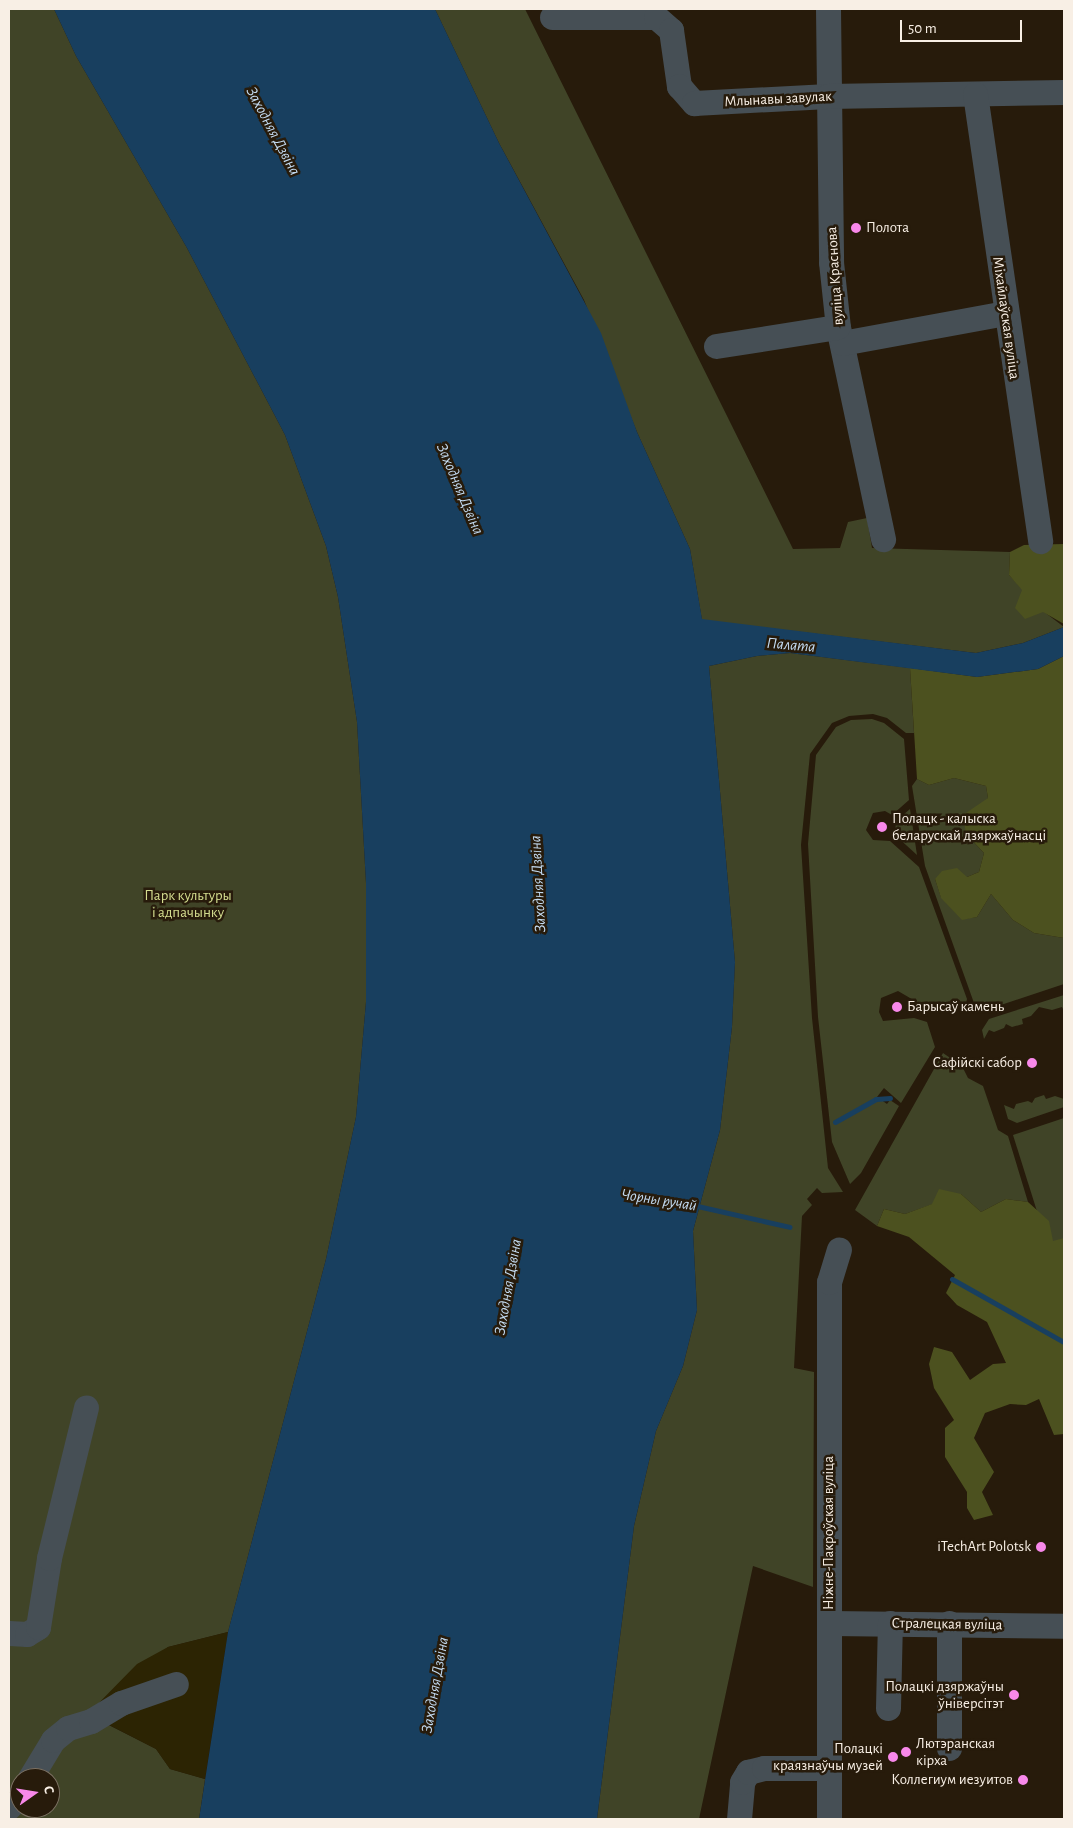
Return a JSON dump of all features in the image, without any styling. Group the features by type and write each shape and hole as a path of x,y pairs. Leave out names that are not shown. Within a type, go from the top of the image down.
{"street":[{"name":"вуліца Краснова","path":"828,9 831,262 840,335 884,539"},
{"name":"Млынавы завулак","path":"552,17 656,17 671,30 679,86 694,103 828,96 1064,92"},
{"name":"Міхайлаўская вуліца","path":"976,94 1005,313 1040,541"},
{"path":"716,346 840,335 1005,313"},
{"name":"Ніжне-Пакроўская вуліца","path":"829,1819 829,1282 839,1249"},
{"path":"9,1633 27,1634 38,1627 48,1558 86,1407"},
{"name":"Стралецкая вуліца","path":"830,1623 949,1623 1064,1626"},
{"path":"888,1708 890,1623"},
{"path":"949,1623 949,1748"},
{"path":"36,1768 52,1740 68,1728 91,1721 121,1703 176,1684"},
{"path":"739,1819 742,1782 748,1772 764,1768 829,1768"}],"green space":[{"name":"Парк культуры і адпачынку","path":"9,9 54,9 76,56 187,248 285,435 326,546 338,597 357,722 366,883 366,1002 356,1117 326,1259 228,1632 168,1647 89,1715 156,1749 170,1769 205,1779 199,1819 9,1819"},
{"path":"435,9 525,9 793,549 840,548 848,522 867,518 872,548 1010,552 1009,575 1043,611 1064,627 1023,643 976,653 702,620 690,549 637,432 584,300 499,143"},
{"path":"1064,544 1064,624 1043,612 1025,619 1015,608 1022,590 1009,575 1010,552 1024,545"},
{"path":"790,653 910,668 914,733 906,733 887,718 873,714 849,716 832,723 810,754 801,845 812,1018 828,1168 843,1192 822,1193 817,1188 807,1199 812,1205 802,1216 794,1368 814,1372 813,1587 753,1566 699,1819 597,1819 634,1526 656,1431 683,1366 697,1310 693,1231 720,1130 732,1027 735,962 709,666 757,656"},
{"path":"1064,656 1064,938 1034,933 1013,920 991,894 977,917 962,920 941,898 935,879 942,871 957,868 967,877 979,872 984,853 966,834 963,815 988,798 986,786 954,778 929,785 917,779 910,668 977,677 1038,669"},
{"path":"872,719 884,723 904,739 909,800 892,815 885,811 873,813 866,830 873,840 890,841 919,867 967,999 966,1003 934,1012 898,991 881,998 879,1012 883,1021 914,1018 927,1022 935,1047 901,1103 884,1088 877,1097 887,1104 890,1100 899,1106 861,1173 850,1184 832,1142 818,1017 808,844 816,755 836,727 851,720"},
{"path":"954,778 986,786 988,798 966,834 984,853 979,872 967,877 935,879 941,897 962,919 977,917 991,894 1013,920 1034,933 1064,938 1064,984 992,1008 974,1003 925,866 912,786 917,779 929,785"},
{"path":"910,809 917,855 895,835 896,821"},
{"path":"1064,995 1064,1011 1062,1007 1052,1010 1039,1007 1031,1016 1022,1019 1023,1024 1012,1027 1006,1024 1004,1028 994,1032 989,1030 984,1039 982,1030 989,1019"},
{"path":"943,1053 962,1066 968,1078 983,1086 998,1130 1008,1136 1028,1202 1006,1199 981,1212 961,1194 905,1214 884,1209 877,1226 855,1210"},
{"path":"1044,1095 1046,1099 1055,1096 1064,1099 1064,1107 1017,1123 1008,1119 1004,1105 1014,1109 1016,1104 1028,1101 1032,1103 1035,1098"},
{"path":"1064,1118 1064,1271 1046,1240 1013,1135"},
{"path":"939,1189 961,1194 981,1212 1006,1199 1028,1202 1049,1221 1053,1241 1064,1238 1064,1434 1054,1435 1039,1399 1026,1405 1010,1404 985,1413 974,1438 994,1472 982,1492 993,1515 974,1520 967,1508 967,1492 945,1457 945,1428 954,1420 934,1388 929,1364 934,1347 952,1352 970,1380 993,1364 1006,1363 987,1322 957,1305 946,1293 955,1275 909,1237 877,1226 884,1209 905,1214 932,1204"}],"sand":[{"path":"228,1632 205,1779 170,1769 156,1749 88,1714 137,1664 168,1647"}],"water":[{"path":"54,9 435,9 499,143 601,333 637,432 690,549 702,619 976,653 1023,643 1064,627 1064,656 1038,669 977,677 790,653 757,656 709,666 735,962 732,1027 720,1130 693,1231 697,1310 683,1366 656,1431 634,1526 597,1819 199,1819 228,1632 326,1259 356,1117 366,1002 366,883 357,722 338,597 326,546 285,435 187,248 76,56"}],"waterway":[{"path":"835,1122 876,1099 890,1098"},
{"name":"Чорны ручай","path":"693,1205 790,1227"},
{"name":"Чорны ручай","path":"952,1279 1064,1342"}],"place":[{"name":"Полота","path":"856,228"},
{"name":"Полацк - калыска беларускай дзяржаўнасці","path":"882,827"},
{"name":"Барысаў камень","path":"897,1007"},
{"name":"Сафійскі сабор","path":"1032,1063"},
{"name":"iTechArt Polotsk","path":"1041,1547"},
{"name":"Полацкі дзяржаўны ўніверсітэт","path":"1014,1695"},
{"name":"Лютэранская кірха","path":"906,1752"},
{"name":"Полацкі краязнаўчы музей","path":"893,1757"},
{"name":"Коллегиум иезуитов","path":"1023,1780"}],"water label":[{"name":"Заходняя Дзвіна","path":"273,131"},
{"name":"Заходняя Дзвіна","path":"460,489"},
{"name":"Палата","path":"791,645"},
{"name":"Заходняя Дзвіна","path":"538,884"},
{"name":"Заходняя Дзвіна","path":"508,1287"},
{"name":"Заходняя Дзвіна","path":"435,1685"}]}
